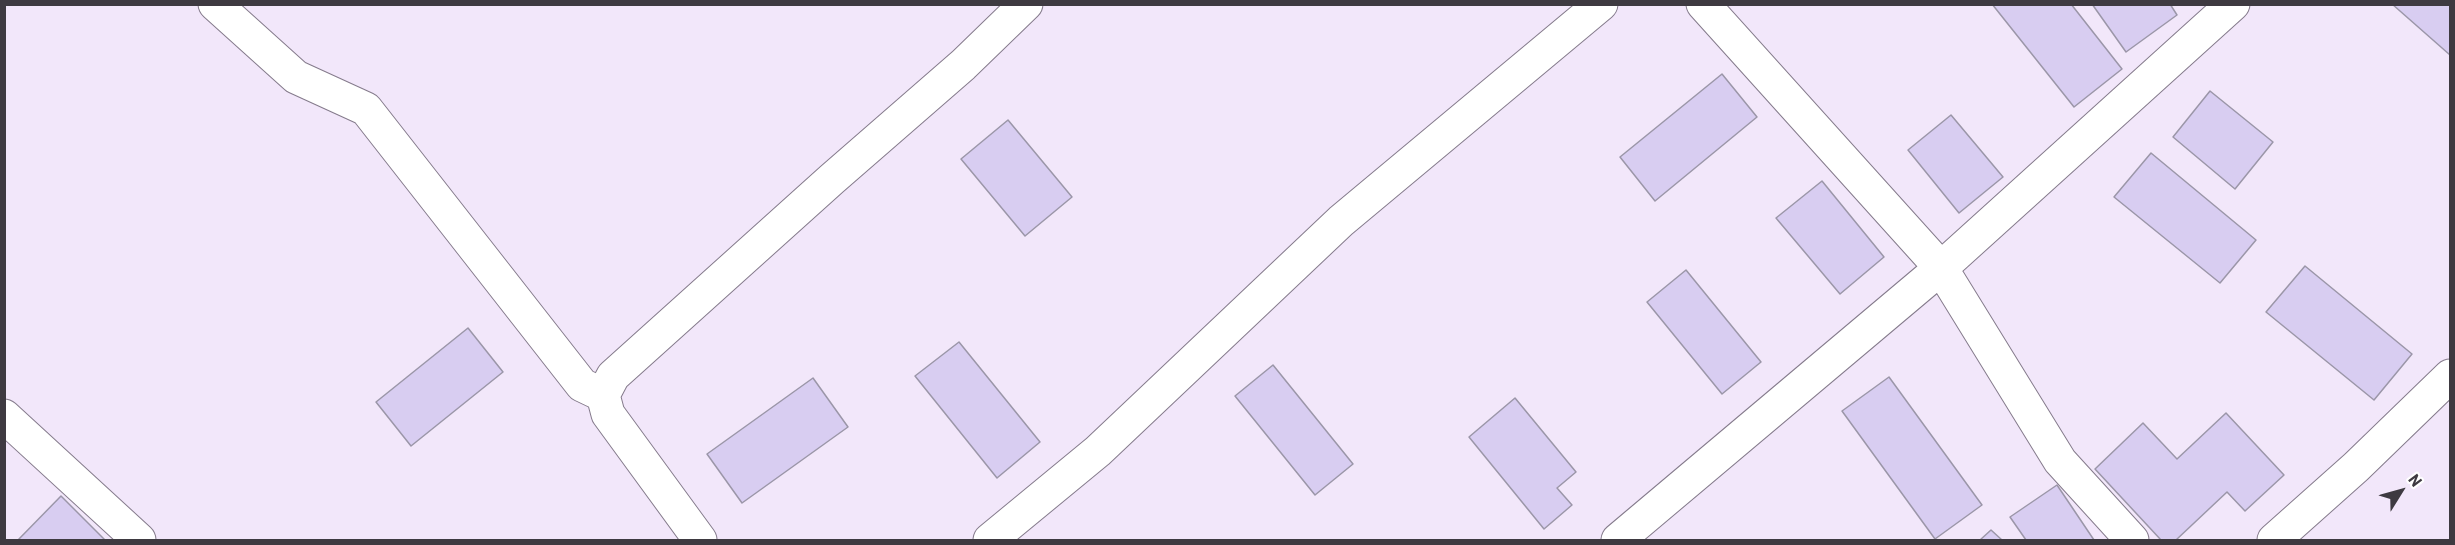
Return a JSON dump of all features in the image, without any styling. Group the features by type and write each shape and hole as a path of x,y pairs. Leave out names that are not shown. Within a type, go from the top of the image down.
{"street":[{"path":"215,4 296,77 366,109 582,385 603,395"},
{"path":"700,540 608,414 603,395 613,376 963,65 1026,4"},
{"path":"990,540 1098,451 1341,221 1601,4"},
{"path":"1703,4 1941,268 2060,461 2132,540"},
{"path":"1618,540 1941,268 2233,4"},
{"path":"2274,540 2356,467 2451,376"},
{"path":"4,416 139,540"}],"building":[{"path":"1992,4 2071,4 2122,69 2074,107"},
{"path":"2092,4 2170,4 2177,15 2126,52"},
{"path":"2392,4 2450,4 2450,55"},
{"path":"1722,74 1757,117 1655,201 1620,157"},
{"path":"2210,91 2273,142 2235,189 2173,137"},
{"path":"1951,115 2003,177 1959,213 1908,150"},
{"path":"1008,120 1072,197 1025,236 961,159"},
{"path":"2151,153 2256,240 2220,283 2114,197"},
{"path":"1822,181 1884,257 1840,294 1776,218"},
{"path":"2305,266 2412,354 2374,400 2266,312"},
{"path":"1686,270 1761,362 1722,394 1647,302"},
{"path":"468,328 503,372 411,446 376,402"},
{"path":"959,342 1040,442 997,478 915,376"},
{"path":"1273,365 1353,464 1315,495 1235,396"},
{"path":"1889,377 1982,505 1935,539 1842,411"},
{"path":"813,378 848,427 742,503 707,454"},
{"path":"1515,398 1576,472 1557,488 1572,505 1544,529 1469,437"},
{"path":"2226,413 2284,475 2245,511 2227,492 2176,540 2161,540 2095,469 2143,423 2177,459"},
{"path":"2057,485 2094,540 2026,540 2010,517"},
{"path":"61,496 105,540 18,540"},
{"path":"1991,530 2002,540 1980,540"}]}
